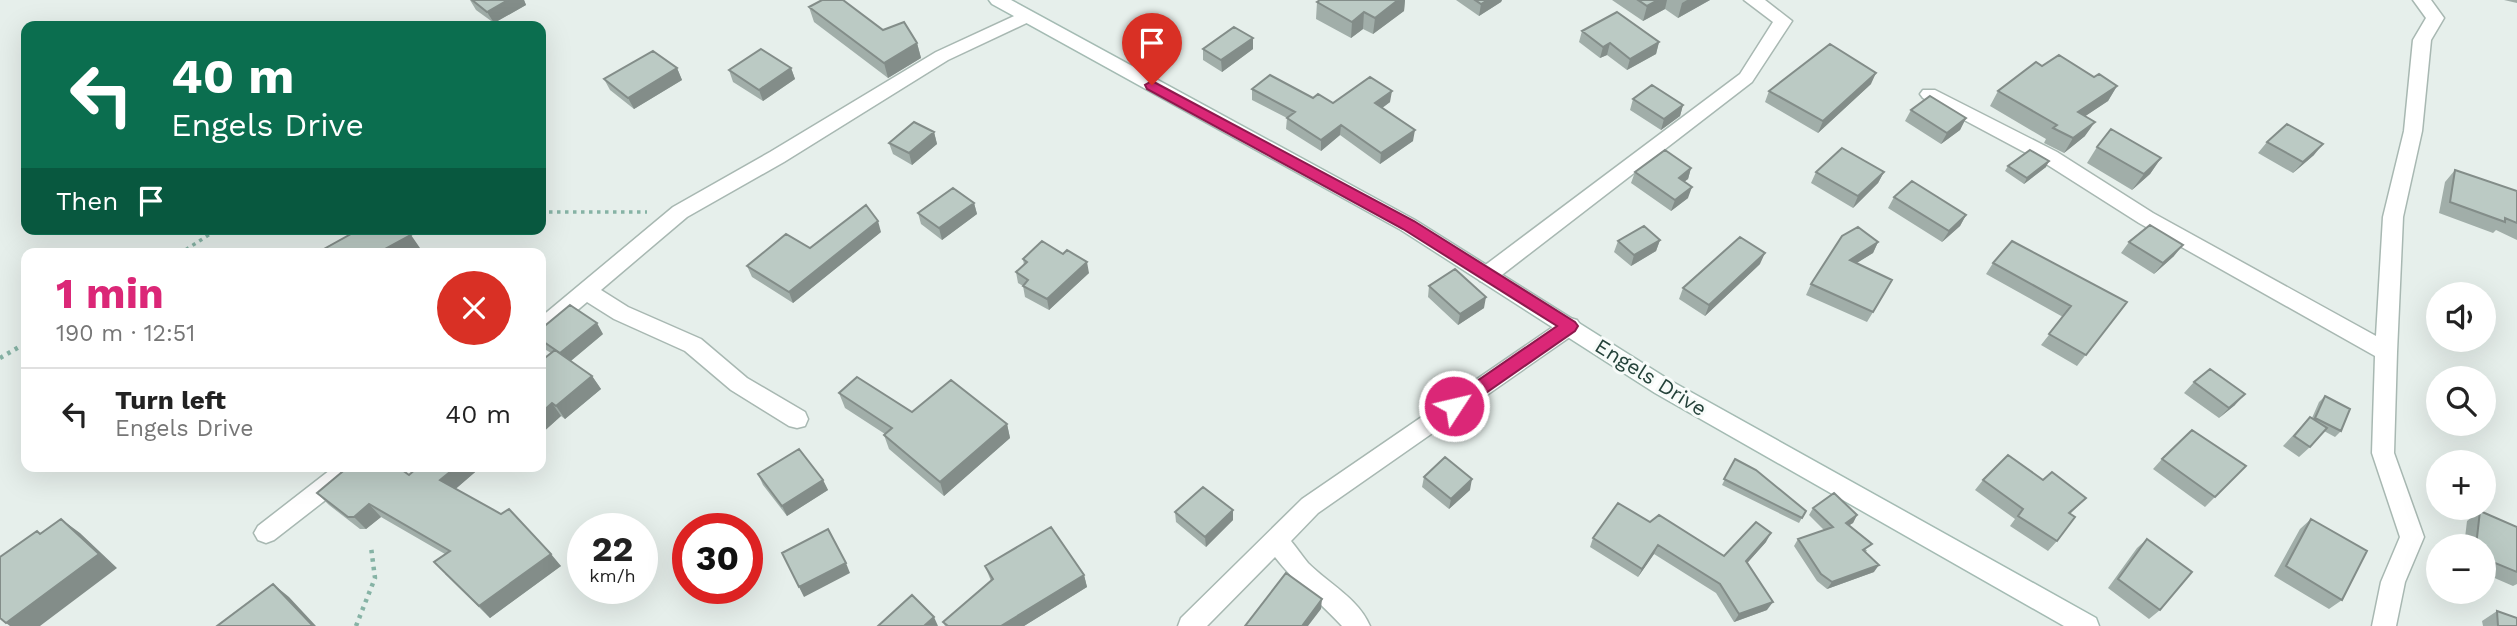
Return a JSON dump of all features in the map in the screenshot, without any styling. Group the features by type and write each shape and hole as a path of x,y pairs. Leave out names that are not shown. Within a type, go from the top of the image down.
{"street":[{"name":"Engels Drive","path":"998,0 1408,225 1663,387 2087,626"},
{"path":"1487,275 1746,78 1783,21 1753,0"},
{"path":"2384,626 2393,582 2412,537 2383,453 2393,217 2413,131 2421,40 2435,18 2422,0"},
{"path":"546,325 680,212 777,157 942,56 1027,16"},
{"path":"1929,94 2050,157 2146,218 2386,352"},
{"path":"588,292 621,313 693,345 739,384 797,419"},
{"path":"1190,626 1310,506 1570,326"},
{"path":"266,533 345,472"},
{"path":"1276,540 1300,571 1332,597 1358,626"}],"path":[{"path":"546,212 680,212"},
{"path":"188,248 209,235"},
{"path":"0,358 21,346"},
{"path":"356,626 375,578 371,547"}],"building":[{"path":"472,0 508,0 487,12"},
{"path":"822,0 843,0 883,30 904,22 917,43 884,63 809,7"},
{"path":"1398,0 1375,18 1364,12 1352,22 1317,2"},
{"path":"1638,0 1658,0 1647,6"},
{"path":"1617,12 1659,42 1630,59 1610,43 1603,47 1582,31"},
{"path":"1234,27 1253,38 1221,60 1203,49"},
{"path":"1830,44 1876,73 1823,121 1769,91"},
{"path":"761,49 791,68 759,90 729,70"},
{"path":"653,51 677,68 628,98 604,79"},
{"path":"2059,55 2094,77 2099,74 2117,86 2078,112 2095,122 2073,138 2053,128 2057,125 1998,91 2036,62 2042,66"},
{"path":"1270,75 1313,98 1318,94 1333,103 1370,77 1392,91 1375,103 1415,130 1381,153 1341,125 1321,140 1287,118 1295,112 1252,89"},
{"path":"1652,85 1683,105 1664,119 1633,99"},
{"path":"1930,96 1966,118 1947,133 1911,110"},
{"path":"914,122 934,132 909,153 889,143"},
{"path":"2287,124 2323,144 2303,162 2267,142"},
{"path":"2111,129 2161,158 2144,174 2097,147"},
{"path":"1842,148 1884,172 1858,196 1816,172"},
{"path":"1665,150 1691,168 1679,178 1692,187 1675,200 1635,172"},
{"path":"2030,150 2049,161 2027,178 2008,166"},
{"path":"2455,170 2517,191 2517,223 2505,218 2505,222 2450,202"},
{"path":"1912,181 1966,215 1949,231 1894,197"},
{"path":"953,188 974,203 939,228 918,213"},
{"path":"866,205 878,221 789,292 747,266 786,234 810,248"},
{"path":"2150,225 2183,245 2163,263 2129,242"},
{"path":"1644,226 1660,240 1634,255 1618,241"},
{"path":"1858,227 1878,242 1850,260 1892,280 1873,312 1811,284 1842,236"},
{"path":"349,235 411,235 387,248 326,248"},
{"path":"1740,237 1765,253 1709,305 1683,288"},
{"path":"1042,241 1063,254 1067,250 1087,262 1047,299 1023,286 1028,280 1016,272 1027,262 1023,259"},
{"path":"2012,241 2127,302 2086,355 2049,334 2071,306 1993,263"},
{"path":"1455,269 1486,297 1460,314 1429,286"},
{"path":"570,305 597,323 560,353 546,343 546,325"},
{"path":"555,350 592,376 556,406 552,403 546,408 546,357"},
{"path":"2210,369 2245,394 2229,408 2194,382"},
{"path":"857,377 912,412 951,380 1007,424 940,482 884,435 892,428 839,393"},
{"path":"2325,396 2350,409 2341,431 2315,418"},
{"path":"2310,417 2327,428 2310,447 2294,436"},
{"path":"2192,430 2246,466 2215,497 2162,459"},
{"path":"799,449 823,480 782,506 758,474"},
{"path":"2008,455 2043,480 2052,472 2086,498 2069,513 2075,517 2057,541 2018,516 2023,509 1983,480"},
{"path":"1445,457 1472,479 1451,499 1424,477"},
{"path":"1735,459 1756,470 1806,511 1802,518 1724,479"},
{"path":"342,472 405,472 409,475 412,472 450,472 440,480 501,514 509,509 551,554 479,606 434,562 450,551 369,504 354,517 348,517 317,493"},
{"path":"1203,487 1233,510 1205,537 1175,512"},
{"path":"1834,493 1857,515 1846,523 1872,544 1863,550 1879,565 1832,582 1821,574 1798,539 1833,527 1813,508"},
{"path":"1618,503 1650,522 1659,515 1724,556 1756,522 1771,533 1746,561 1773,602 1739,614 1720,584 1658,545 1642,569 1593,538"},
{"path":"2496,518 2517,527 2517,572 2496,563 2496,534 2477,534 2479,520"},
{"path":"61,519 99,554 6,623 0,618 0,557 37,531 40,534"},
{"path":"2311,519 2367,551 2342,600 2286,566"},
{"path":"1051,527 1084,575 1001,626 948,626 943,622 993,579 985,566"},
{"path":"828,529 846,563 799,587 782,553"},
{"path":"2147,539 2192,572 2160,610 2118,579"},
{"path":"1286,573 1322,599 1302,626 1245,626"},
{"path":"273,584 313,626 217,626"},
{"path":"912,595 934,617 924,626 878,626"},
{"path":"2497,611 2517,618 2517,626 2498,626"}],"route":[{"path":"1152,85 1408,225 1570,326 1454,406"}]}
